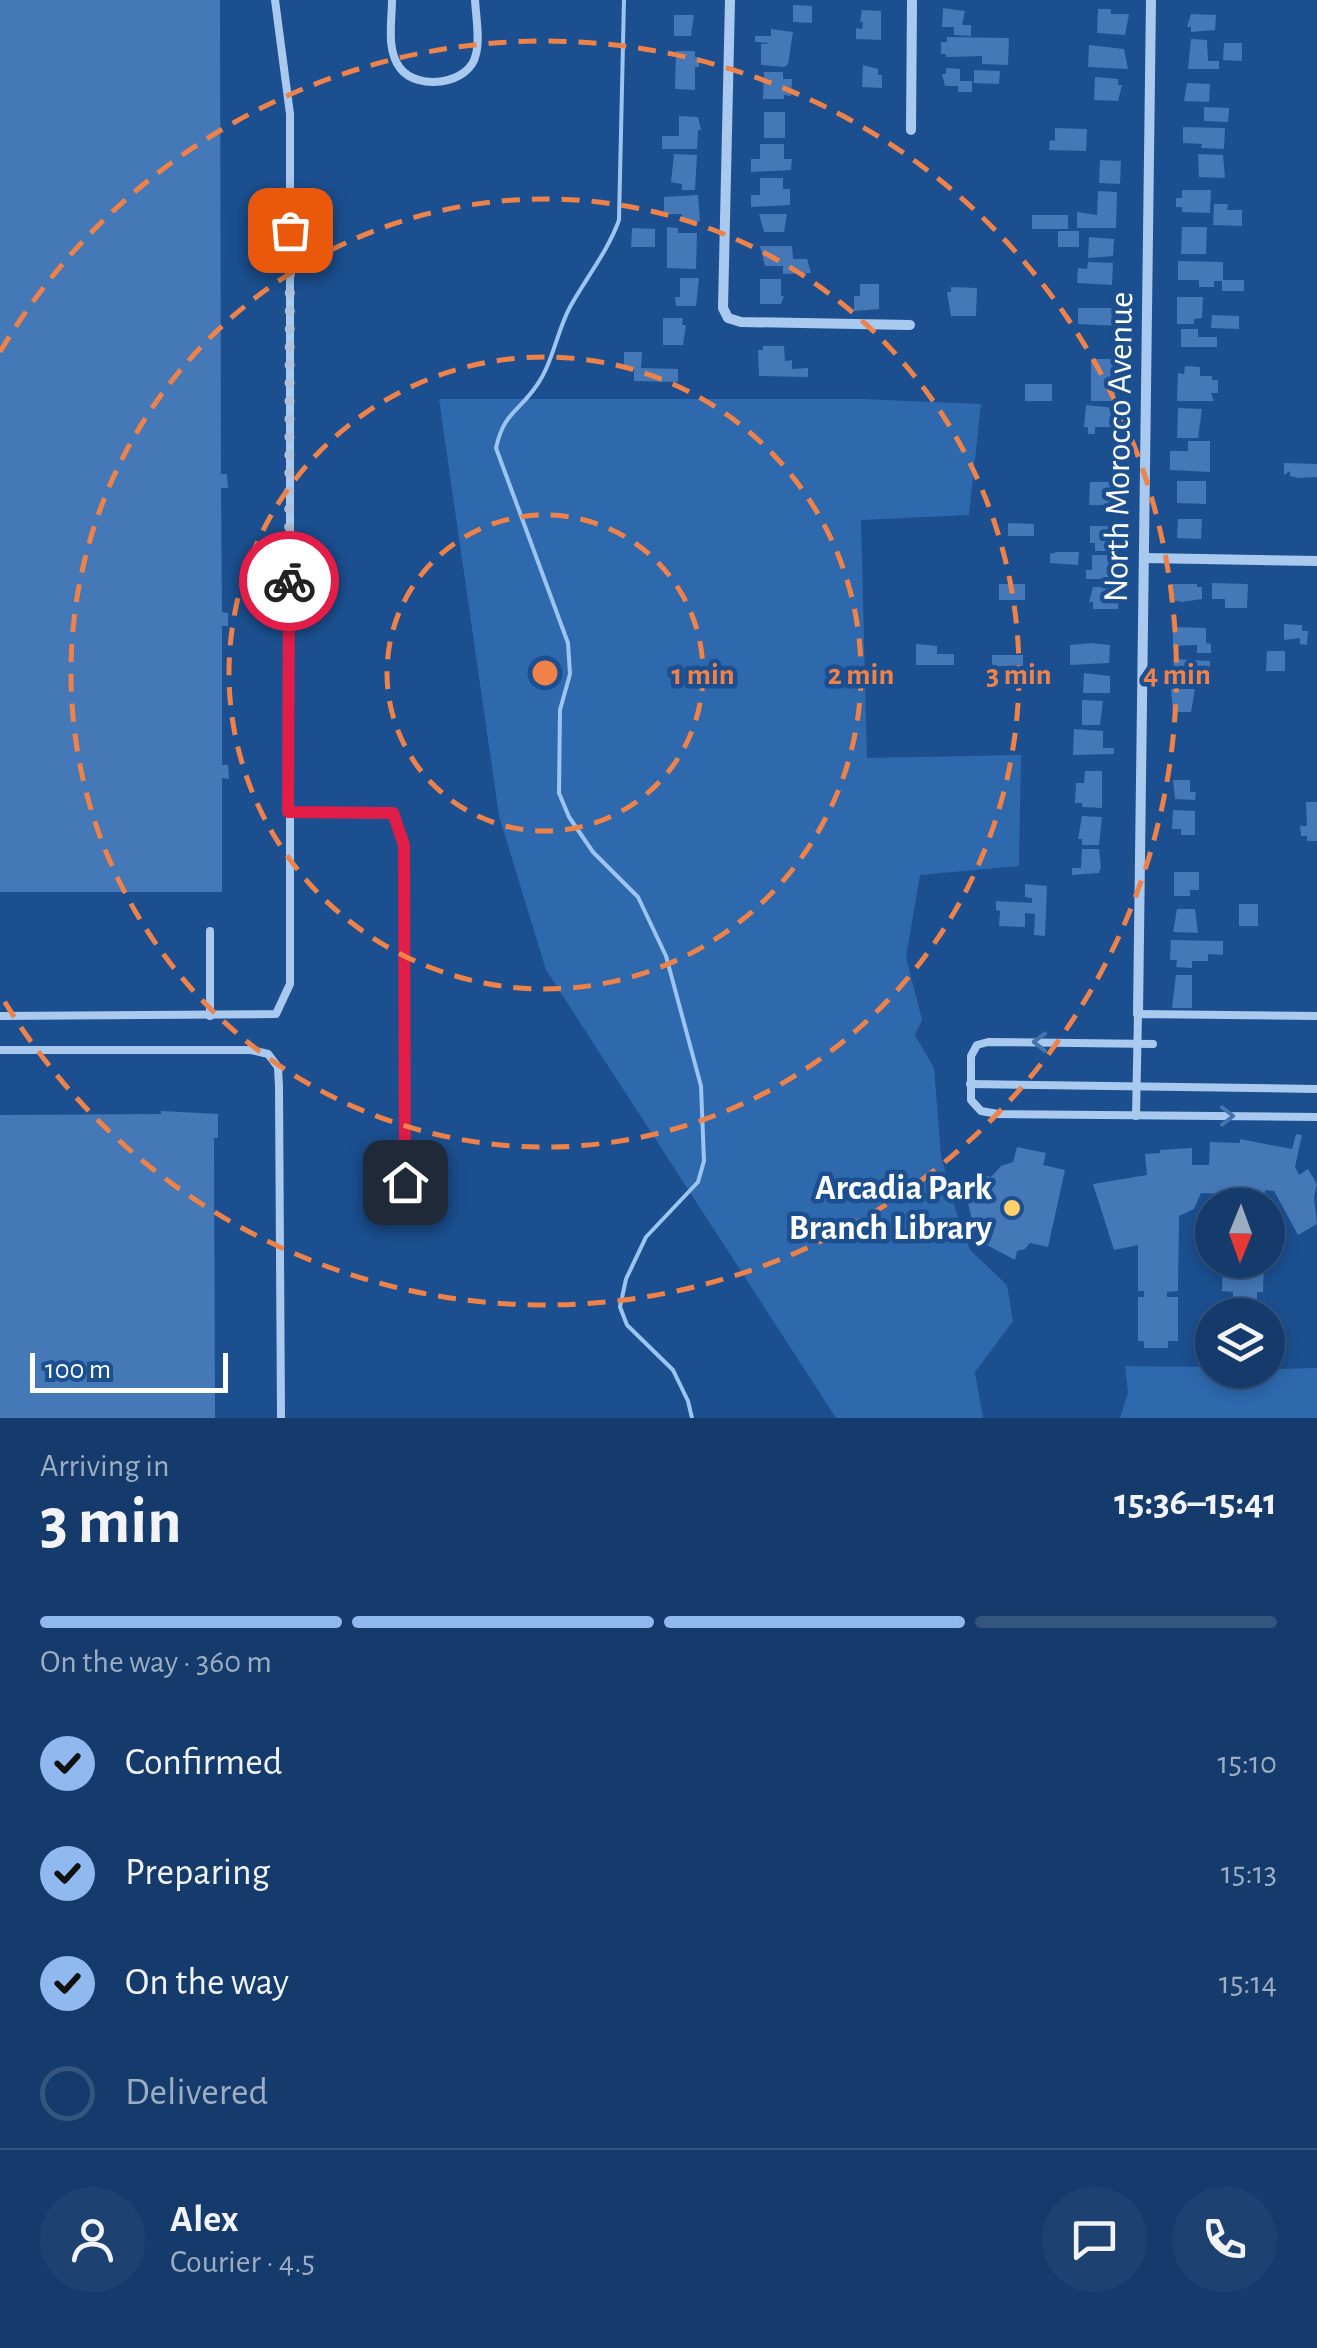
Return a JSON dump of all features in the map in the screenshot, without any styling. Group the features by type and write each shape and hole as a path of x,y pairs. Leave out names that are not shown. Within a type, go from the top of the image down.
{"street":[{"path":"730,0 723,308 728,318 740,322 910,324"},
{"path":"911,130 912,0"},
{"name":"North Morocco Avenue","path":"1138,1014 1151,0"},
{"path":"1145,558 1317,560"}],"lane":[{"path":"0,1016 276,1014 290,984 290,114 275,0"},
{"path":"392,0 392,48 401,70 415,78 452,81 468,72 476,54 476,0"},
{"path":"288,812 393,813 404,845 405,1182"},
{"path":"210,931 210,1016"},
{"path":"1136,1116 1138,1014 1317,1016"},
{"path":"1153,1044 978,1045 970,1056 971,1100 981,1111 1317,1116"},
{"path":"0,1050 251,1050 268,1054 278,1068 279,1088 280,1418"},
{"path":"970,1084 1317,1089"}],"shaded area":[{"path":"439,399 862,399 981,404 969,515 861,520 867,758 1021,755 1019,866 920,875 906,957 922,1020 915,1035 934,1068 941,1156 955,1208 970,1250 1007,1285 1013,1321 975,1372 983,1418 836,1418 546,970 499,816"},
{"path":"1125,1366 1195,1367 1195,1388 1285,1388 1285,1369 1317,1368 1317,1418 1120,1418 1128,1393"}],"building":[{"path":"0,0 220,0 221,474 227,474 228,488 221,488 222,612 228,613 228,626 222,626 222,765 228,765 229,779 222,778 222,892 0,892"},
{"path":"793,5 812,6 812,23 793,22"},
{"path":"943,8 965,11 962,25 971,25 971,36 954,35 954,27 942,27"},
{"path":"1098,9 1129,14 1125,35 1097,33"},
{"path":"862,10 881,11 881,40 856,39 856,28 862,29"},
{"path":"1191,14 1216,15 1215,30 1191,32 1191,27 1187,27"},
{"path":"674,15 694,15 691,36 674,36"},
{"path":"771,29 793,32 788,64 784,67 761,65 761,44 771,43 755,42 755,36 771,36"},
{"path":"947,37 1009,38 1008,65 982,64 982,56 946,57 941,54 941,42 947,42"},
{"path":"1191,39 1207,40 1208,61 1219,61 1219,69 1188,69"},
{"path":"1224,43 1242,43 1242,61 1223,60"},
{"path":"1089,45 1124,49 1128,69 1088,67"},
{"path":"676,51 695,51 695,57 699,57 695,90 675,89"},
{"path":"863,65 878,69 882,88 862,87"},
{"path":"946,68 960,69 960,81 972,81 972,92 958,92 958,86 945,86 942,74 946,74"},
{"path":"974,70 1000,71 999,84 974,83"},
{"path":"764,72 783,72 783,79 792,79 791,96 763,99"},
{"path":"1095,77 1118,79 1118,85 1122,85 1118,101 1094,100"},
{"path":"1187,83 1210,84 1209,102 1184,101"},
{"path":"1204,107 1229,108 1228,122 1204,121"},
{"path":"764,112 785,112 785,138 764,138"},
{"path":"679,116 698,117 701,130 697,149 662,149 662,136 679,136"},
{"path":"1183,127 1225,128 1224,149 1183,143"},
{"path":"1055,128 1087,129 1086,151 1049,150 1050,140 1055,141"},
{"path":"760,144 784,144 784,159 792,159 791,170 751,172 751,159 760,159"},
{"path":"674,154 697,155 695,190 682,190 682,184 671,182"},
{"path":"1198,154 1223,155 1225,178 1199,177"},
{"path":"1100,160 1121,161 1120,184 1099,183"},
{"path":"760,178 783,178 783,189 790,189 790,205 751,207 751,195 760,195"},
{"path":"1182,190 1211,190 1210,213 1182,212 1182,207 1176,207 1176,198 1182,198"},
{"path":"1098,191 1117,192 1116,228 1077,228 1077,212 1097,215"},
{"path":"698,195 700,221 682,221 682,214 664,214 664,197"},
{"path":"1214,204 1228,204 1227,210 1242,210 1242,226 1213,225"},
{"path":"759,214 787,214 784,232 764,232"},
{"path":"1032,215 1068,215 1068,229 1032,229"},
{"path":"667,227 678,228 678,233 697,233 696,269 667,268"},
{"path":"1182,227 1207,227 1206,254 1181,254"},
{"path":"632,228 655,229 655,247 631,247"},
{"path":"1058,231 1079,231 1079,247 1058,247"},
{"path":"1089,237 1114,239 1113,256 1088,258"},
{"path":"760,246 792,246 793,259 807,259 811,273 783,274 783,266 765,266"},
{"path":"1178,261 1223,262 1223,280 1244,280 1244,291 1222,291 1222,281 1214,281 1214,287 1199,287 1199,280 1178,280"},
{"path":"1088,262 1113,263 1112,285 1077,283 1078,268 1087,269"},
{"path":"680,278 699,278 696,306 676,306"},
{"path":"760,279 781,279 781,304 760,304"},
{"path":"860,284 879,284 879,309 854,311 854,296 860,296"},
{"path":"951,287 977,288 976,316 951,316 947,292 951,292"},
{"path":"1177,297 1203,297 1202,318 1194,319 1194,324 1177,324"},
{"path":"1078,308 1119,308 1119,326 1078,324"},
{"path":"1212,315 1239,316 1239,329 1211,328"},
{"path":"663,318 683,318 683,345 663,345"},
{"path":"1181,329 1198,329 1198,337 1217,337 1217,347 1181,347"},
{"path":"763,346 784,346 785,361 792,360 792,369 808,368 808,377 759,376 758,350 763,350"},
{"path":"624,352 642,352 641,368 678,369 678,382 634,381 634,369 624,369"},
{"path":"1091,359 1116,359 1115,401 1091,401"},
{"path":"1185,366 1200,367 1200,376 1218,380 1218,393 1211,393 1214,401 1177,401 1178,373 1184,374"},
{"path":"1025,384 1052,384 1052,401 1025,401"},
{"path":"1086,405 1115,408 1120,427 1095,427 1095,434 1088,434 1088,427 1084,427"},
{"path":"1178,408 1202,409 1198,438 1177,438"},
{"path":"1188,441 1210,441 1210,472 1170,470 1170,451 1188,451"},
{"path":"1284,463 1317,464 1317,477 1298,478 1290,476 1290,471 1284,475"},
{"path":"1177,481 1206,481 1206,504 1177,503"},
{"path":"1090,482 1112,482 1112,505 1089,505"},
{"path":"1178,519 1202,519 1201,539 1177,538"},
{"path":"1008,523 1034,524 1034,536 1008,536"},
{"path":"1090,526 1119,526 1119,551 1095,551 1095,543 1090,543"},
{"path":"1079,552 1078,565 1050,563 1050,554"},
{"path":"1092,555 1121,555 1118,579 1086,579 1086,570 1092,570"},
{"path":"1212,583 1248,584 1247,608 1225,608 1225,599 1212,599"},
{"path":"999,584 1025,584 1025,600 999,600"},
{"path":"1169,584 1197,584 1202,587 1202,599 1169,599"},
{"path":"1093,587 1119,587 1118,609 1093,609 1093,602 1089,602"},
{"path":"1284,624 1302,625 1302,631 1308,631 1307,645 1300,644 1300,638 1284,640"},
{"path":"1173,627 1206,628 1211,653 1197,653 1197,645 1173,646"},
{"path":"916,644 937,646 937,654 954,654 954,665 916,665"},
{"path":"1070,645 1110,645 1109,663 1070,665"},
{"path":"1267,651 1285,651 1285,671 1266,671"},
{"path":"992,655 1023,655 1023,666 992,666"},
{"path":"1174,659 1210,661 1209,686 1177,685 1179,672 1173,670"},
{"path":"1084,673 1110,676 1110,693 1083,693"},
{"path":"1171,689 1195,689 1191,712 1173,712"},
{"path":"1082,700 1103,701 1100,725 1082,725"},
{"path":"1074,729 1103,731 1103,748 1114,748 1114,754 1073,755"},
{"path":"1085,771 1102,771 1102,808 1075,803 1076,783 1084,783"},
{"path":"1173,780 1190,780 1195,800 1175,799"},
{"path":"1306,802 1317,802 1317,841 1301,836 1300,826 1307,826"},
{"path":"1173,810 1195,811 1195,835 1181,835 1181,829 1172,829"},
{"path":"1082,816 1102,817 1099,845 1082,845 1082,839 1078,839"},
{"path":"1082,849 1099,849 1099,873 1072,875 1072,868 1081,868"},
{"path":"1174,872 1199,872 1199,890 1190,890 1190,896 1174,896"},
{"path":"1025,884 1047,886 1045,936 1034,935 1035,914 1025,913 1025,927 999,926 996,901 1032,903 1032,898 1025,897"},
{"path":"1239,904 1258,904 1258,926 1239,926"},
{"path":"1177,909 1195,909 1198,933 1173,932"},
{"path":"1171,940 1223,941 1223,955 1208,954 1208,961 1192,961 1192,968 1176,967 1177,960 1170,960"},
{"path":"1176,975 1192,975 1192,1008 1172,1008"},
{"path":"161,1111 218,1114 218,1138 214,1138 215,1418 0,1418 0,1115"},
{"path":"1296,1134 1302,1135 1295,1167 1299,1175 1308,1169 1317,1184 1317,1224 1298,1235 1285,1211 1285,1188 1195,1188 1194,1209 1179,1216 1178,1291 1167,1292 1167,1297 1178,1297 1178,1341 1168,1341 1168,1348 1144,1348 1144,1341 1138,1341 1138,1297 1144,1297 1144,1291 1138,1291 1138,1245 1114,1250 1093,1184 1147,1175 1145,1154 1160,1150 1192,1148 1192,1165 1209,1165 1210,1142 1240,1143 1240,1139 1292,1149"},
{"name":"Arcadia Park Branch Library","path":"1017,1147 1046,1153 1043,1165 1065,1170 1048,1247 1030,1243 1017,1251 1015,1260 985,1244 973,1224 968,1203 969,1190 981,1193 985,1175 991,1177 1001,1166 1013,1162"},
{"path":"1222,1278 1263,1278 1263,1292 1257,1292 1257,1298 1233,1298 1233,1292 1222,1291"}],"waterway":[{"path":"624,0 619,220 570,307 542,376 507,420 496,448 568,643 570,674 560,710 559,793 569,817 593,852 638,897 666,956 701,1086 704,1161 698,1182 646,1237 626,1279 620,1307 627,1325 673,1370 692,1418"}],"way so far":[{"path":"289,581 290,230"}],"place":[{"name":"Arcadia Park Branch Library","path":"1012,1208"}],"route":[{"path":"289,581 288,812 393,813 404,845 405,1182"}]}
